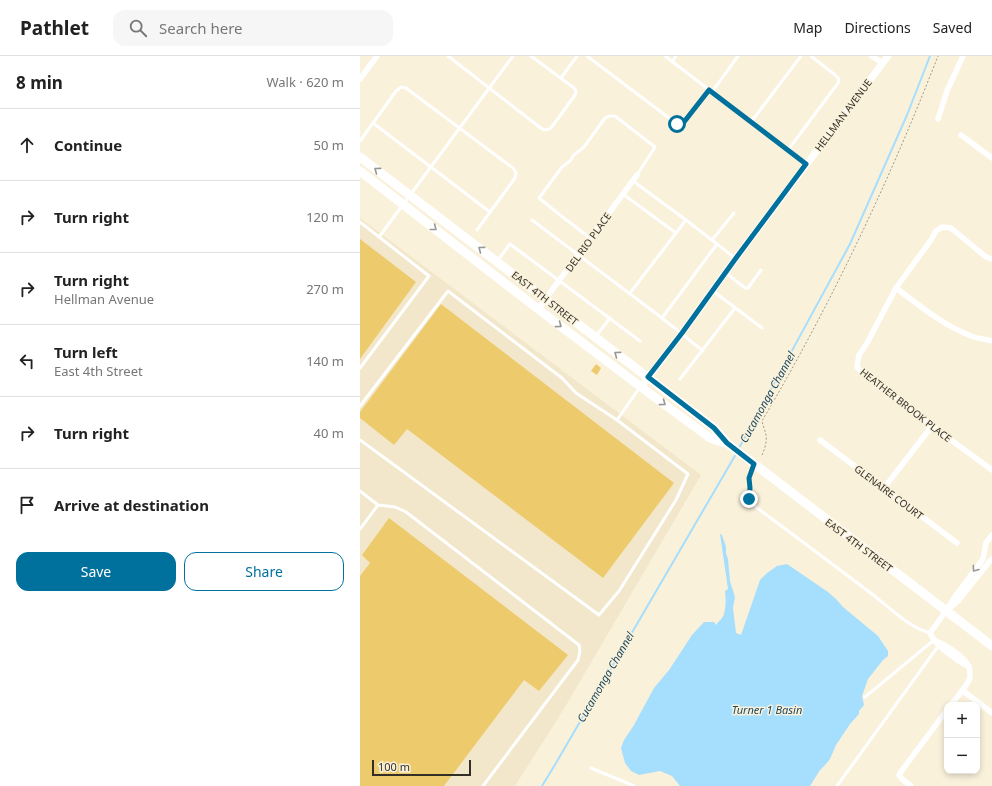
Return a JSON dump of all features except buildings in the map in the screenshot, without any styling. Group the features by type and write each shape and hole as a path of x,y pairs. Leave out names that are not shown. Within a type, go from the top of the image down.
{"main road":[{"name":"EAST 4TH STREET","path":"360,157 546,298 714,428 727,443 746,458 992,646"},
{"name":"EAST 4TH STREET","path":"360,171 641,387 710,438 727,443"}],"street":[{"path":"360,79 377,56"},
{"path":"872,56 882,63"},
{"name":"HELLMAN AVENUE","path":"641,387 888,56"},
{"path":"938,119 947,91 963,56"},
{"path":"961,135 992,158"},
{"name":"DEL RIO PLACE","path":"538,309 637,175"},
{"name":"HEATHER BROOK PLACE","path":"991,467 932,426 862,373 857,367 859,355 867,343 896,288 936,231 942,227 951,228 986,257 992,259"},
{"path":"896,288 949,326 974,337 992,341"},
{"path":"884,488 932,426"},
{"name":"GLENAIRE COURT","path":"820,440 957,544"},
{"path":"955,655 939,645 930,633 983,559 986,544 992,535"},
{"path":"946,611 958,601 992,559"},
{"path":"934,640 942,642 969,667 970,676 968,682 953,702"},
{"path":"962,690 992,712"},
{"path":"911,786 899,775 944,714"}],"lane":[{"path":"448,56 542,129 547,130 551,128 575,95 576,91 531,56"},
{"path":"379,237 513,56"},
{"path":"561,78 577,56"},
{"path":"587,56 677,124 681,125 738,56"},
{"path":"665,56 806,164"},
{"path":"672,62 676,56"},
{"path":"751,122 801,56"},
{"path":"788,150 838,83 839,79 811,56"},
{"path":"360,140 396,91 401,87 406,88 513,168 516,173 515,178 477,230"},
{"path":"590,238 539,198 562,167 584,147 605,118 614,116 655,147 637,175"},
{"path":"373,123 490,212"},
{"path":"633,181 736,258"},
{"path":"623,194 676,233"},
{"path":"712,240 734,213"},
{"path":"532,220 630,293 703,351"},
{"path":"630,293 686,220"},
{"path":"360,222 429,276 360,368"},
{"path":"497,261 510,244 640,341"},
{"path":"662,318 717,244"},
{"path":"726,273 745,288 748,288 761,270"},
{"path":"360,406 448,291 562,378 576,393 617,420 688,474 676,500 619,591 599,615 360,440"},
{"path":"713,291 762,328"},
{"path":"680,380 736,308"},
{"path":"596,337 610,318"},
{"path":"617,420 641,387"},
{"path":"754,464 749,478 749,502 910,624 920,630 930,633"},
{"path":"360,491 378,505 395,507 406,512 579,645 580,651 578,660 483,786"},
{"path":"360,529 378,505"},
{"path":"865,697 934,640"},
{"path":"837,786 939,645"},
{"path":"591,768 634,786"}],"path":[{"path":"762,455 766,441 766,434 762,421 809,339 847,265 893,166 938,56"}],"shaded area":[{"path":"360,218 701,475 562,712 515,786 360,786"}],"water":[{"name":"Turner 1 Basin","path":"720,534 722,535 726,547 730,581 735,597 733,608 736,633 741,635 760,580 777,566 787,564 828,592 843,607 878,636 888,651 888,656 868,679 862,696 864,705 859,711 859,714 850,724 836,745 830,759 820,770 810,786 680,786 672,776 660,771 639,775 631,771 625,763 621,748 624,740 654,688 669,670 692,635 704,622 714,622 716,625 722,618 725,611 725,591 728,589"}],"waterway":[{"name":"Cucamonga Channel","path":"739,448 850,244 907,115 930,56"},
{"name":"Cucamonga Channel","path":"542,786 736,454"}],"route":[{"path":"677,124 681,125 684,122 709,90 806,164 648,377 714,428 727,443 754,464 749,478 749,499"}]}
